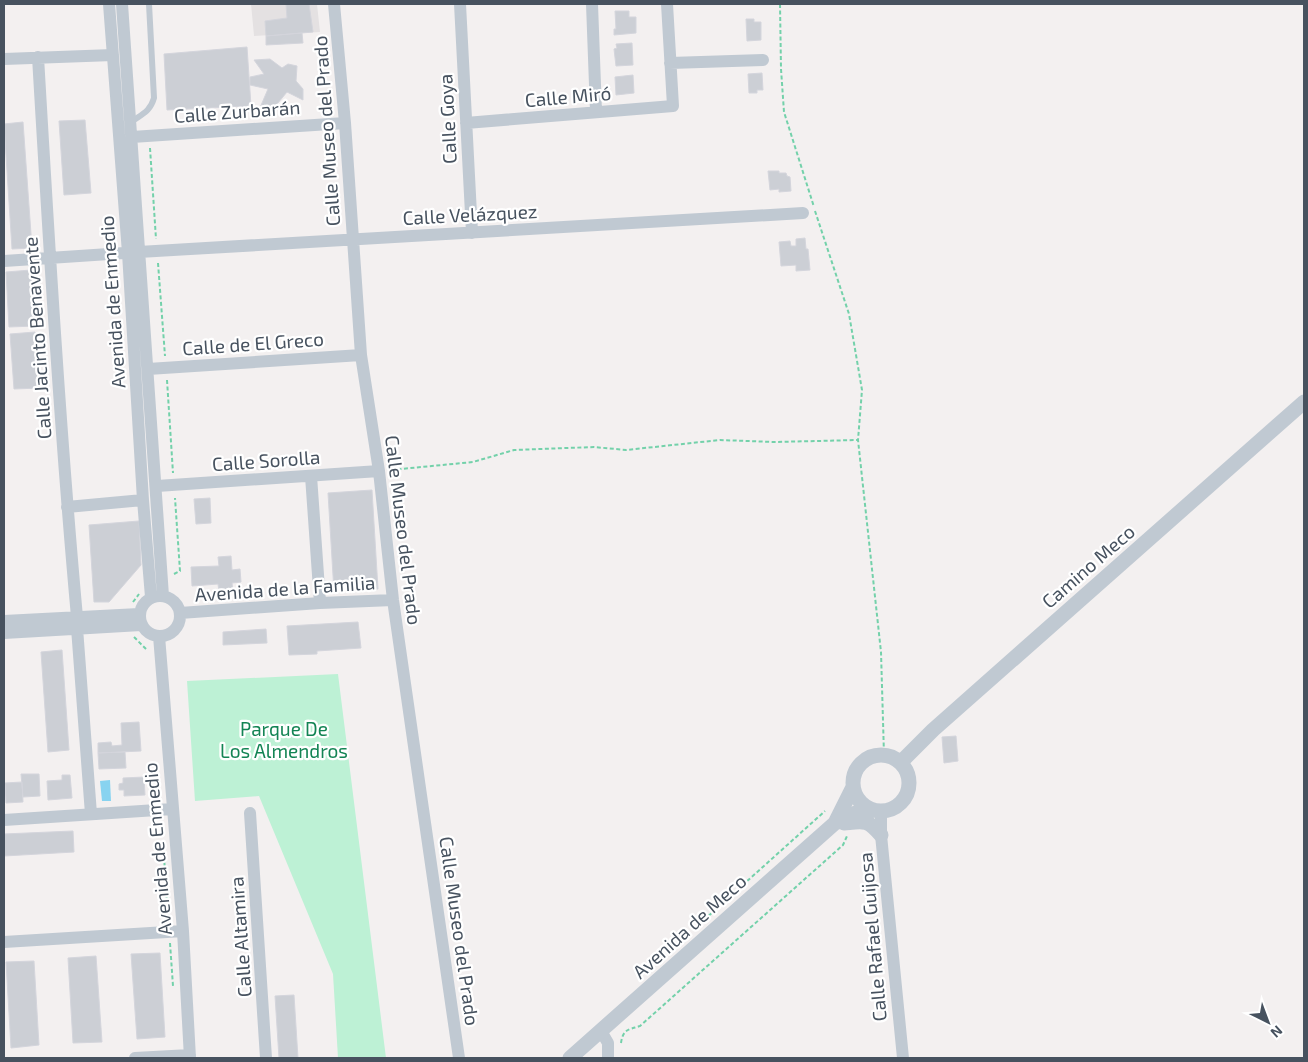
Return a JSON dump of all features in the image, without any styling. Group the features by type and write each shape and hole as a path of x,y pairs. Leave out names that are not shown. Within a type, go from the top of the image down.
{"street":[{"name":"Avenida de Enmedio","path":"109,4 134,253 148,369 157,486 157,596"},
{"name":"Avenida de Enmedio","path":"122,4 132,137 134,253 143,500 157,596"},
{"name":"Calle Museo del Prado","path":"334,4 345,123 361,355 379,471 394,600 460,1058"},
{"name":"Calle Goya","path":"460,4 472,232"},
{"path":"592,4 596,112"},
{"path":"667,4 670,63 763,60"},
{"path":"4,59 113,54"},
{"name":"Calle Jacinto Benavente","path":"38,58 67,507 91,814"},
{"name":"Calle Miró","path":"466,122 673,106 670,63"},
{"name":"Calle Zurbarán","path":"132,137 345,123"},
{"name":"Calle Velázquez","path":"4,261 803,213"},
{"name":"Calle de El Greco","path":"148,369 361,355"},
{"name":"Camino Meco","path":"901,762 927,736 1304,402"},
{"name":"Calle Sorolla","path":"157,486 379,471"},
{"path":"312,476 320,603"},
{"path":"67,507 143,500"},
{"path":"157,596 170,598 178,607 180,614 177,626 173,631 159,636 145,630 140,619 143,604 157,596"},
{"name":"Avenida de la Familia","path":"180,614 320,603 394,600"},
{"path":"4,621 77,622 140,619"},
{"path":"4,633 77,622"},
{"name":"Avenida de Enmedio","path":"159,636 183,931 190,1057"},
{"path":"875,755 893,757 901,762 907,770 910,779 910,789 906,798 899,806 891,810 876,812 866,808 855,795 853,778 856,770 867,758 875,755"},
{"name":"Avenida de Meco","path":"570,1058 831,818 853,787"},
{"name":"Avenida de Meco","path":"831,818 866,808"},
{"path":"4,820 172,810"},
{"name":"Calle Rafael Guijosa","path":"881,812 881,834 903,1058"},
{"name":"Calle Altamira","path":"250,813 266,1058"},
{"path":"831,818 864,821 871,824 881,834"},
{"path":"4,942 183,931"},
{"path":"601,1031 608,1043 608,1058"},
{"path":"135,1058 190,1057"}],"lane":[{"path":"131,122 147,112 152,106 154,98 149,4"}],"path":[{"path":"780,4 784,112 849,314 862,390 858,440 881,652 884,755"},
{"path":"379,471 473,462 514,450 594,447 626,450 720,440 774,442 858,440"},
{"path":"133,636 147,649"},
{"path":"698,930 695,928 702,921 825,811 831,818"},
{"path":"621,1043 622,1035 627,1030 640,1026 843,846 847,835"},
{"path":"163,849 173,987"}],"shaded area":[{"path":"251,4 317,4 320,32 254,36"}],"green space":[{"name":"Parque De Los Almendros","path":"338,674 386,1058 338,1058 333,974 259,796 195,801 187,681"}],"water":[{"path":"110,780 111,801 102,801 100,781"}],"building":[{"path":"286,4 309,4 313,32 266,36 265,21 287,18"},
{"path":"615,11 629,11 629,17 636,17 636,33 614,35 614,29 616,29"},
{"path":"746,19 754,19 754,22 761,22 761,40 747,41"},
{"path":"302,33 303,43 266,45 266,36"},
{"path":"632,43 633,65 616,66 614,49 617,48 616,44"},
{"path":"247,47 251,106 167,110 164,54"},
{"path":"270,59 282,68 288,64 297,66 296,81 303,89 303,100 287,92 273,109 259,110 268,89 250,85 250,77 264,74 254,60"},
{"path":"762,73 763,90 757,90 757,93 749,93 748,74"},
{"path":"633,75 634,93 616,95 615,77"},
{"path":"85,120 91,193 64,195 59,121"},
{"path":"23,122 32,248 12,249 4,124"},
{"path":"768,171 786,173 790,177 791,191 779,192 779,189 770,190"},
{"path":"805,238 810,270 796,271 796,265 781,266 779,242 790,241 791,246 796,246 796,239"},
{"path":"31,270 35,326 9,327 6,272"},
{"path":"35,332 39,388 14,389 10,334"},
{"path":"372,490 378,589 334,592 328,493"},
{"path":"210,498 211,523 196,524 194,499"},
{"path":"139,521 141,565 109,602 94,602 89,525"},
{"path":"231,556 232,570 240,569 241,582 232,583 233,592 219,592 218,584 192,586 191,567 219,566 218,557"},
{"path":"358,622 361,648 317,651 317,654 289,655 287,626"},
{"path":"266,629 267,643 223,645 223,632"},
{"path":"62,650 69,750 48,752 41,652"},
{"path":"139,722 141,751 98,753 98,743 111,742 112,746 122,745 121,723"},
{"path":"956,736 958,761 944,763 942,737"},
{"path":"125,752 126,768 99,769 98,753"},
{"path":"21,774 39,774 40,796 23,797"},
{"path":"62,775 70,775 72,798 48,800 47,781 62,780"},
{"path":"144,777 145,795 124,796 124,790 119,790 119,784 123,783 123,778"},
{"path":"22,782 23,802 6,803 5,783"},
{"path":"73,831 74,852 4,856 4,834"},
{"path":"160,953 165,1037 137,1039 131,954"},
{"path":"96,956 102,1042 73,1043 68,958"},
{"path":"34,961 39,1045 11,1048 6,962"},
{"path":"294,995 298,1058 279,1058 275,996"}]}
